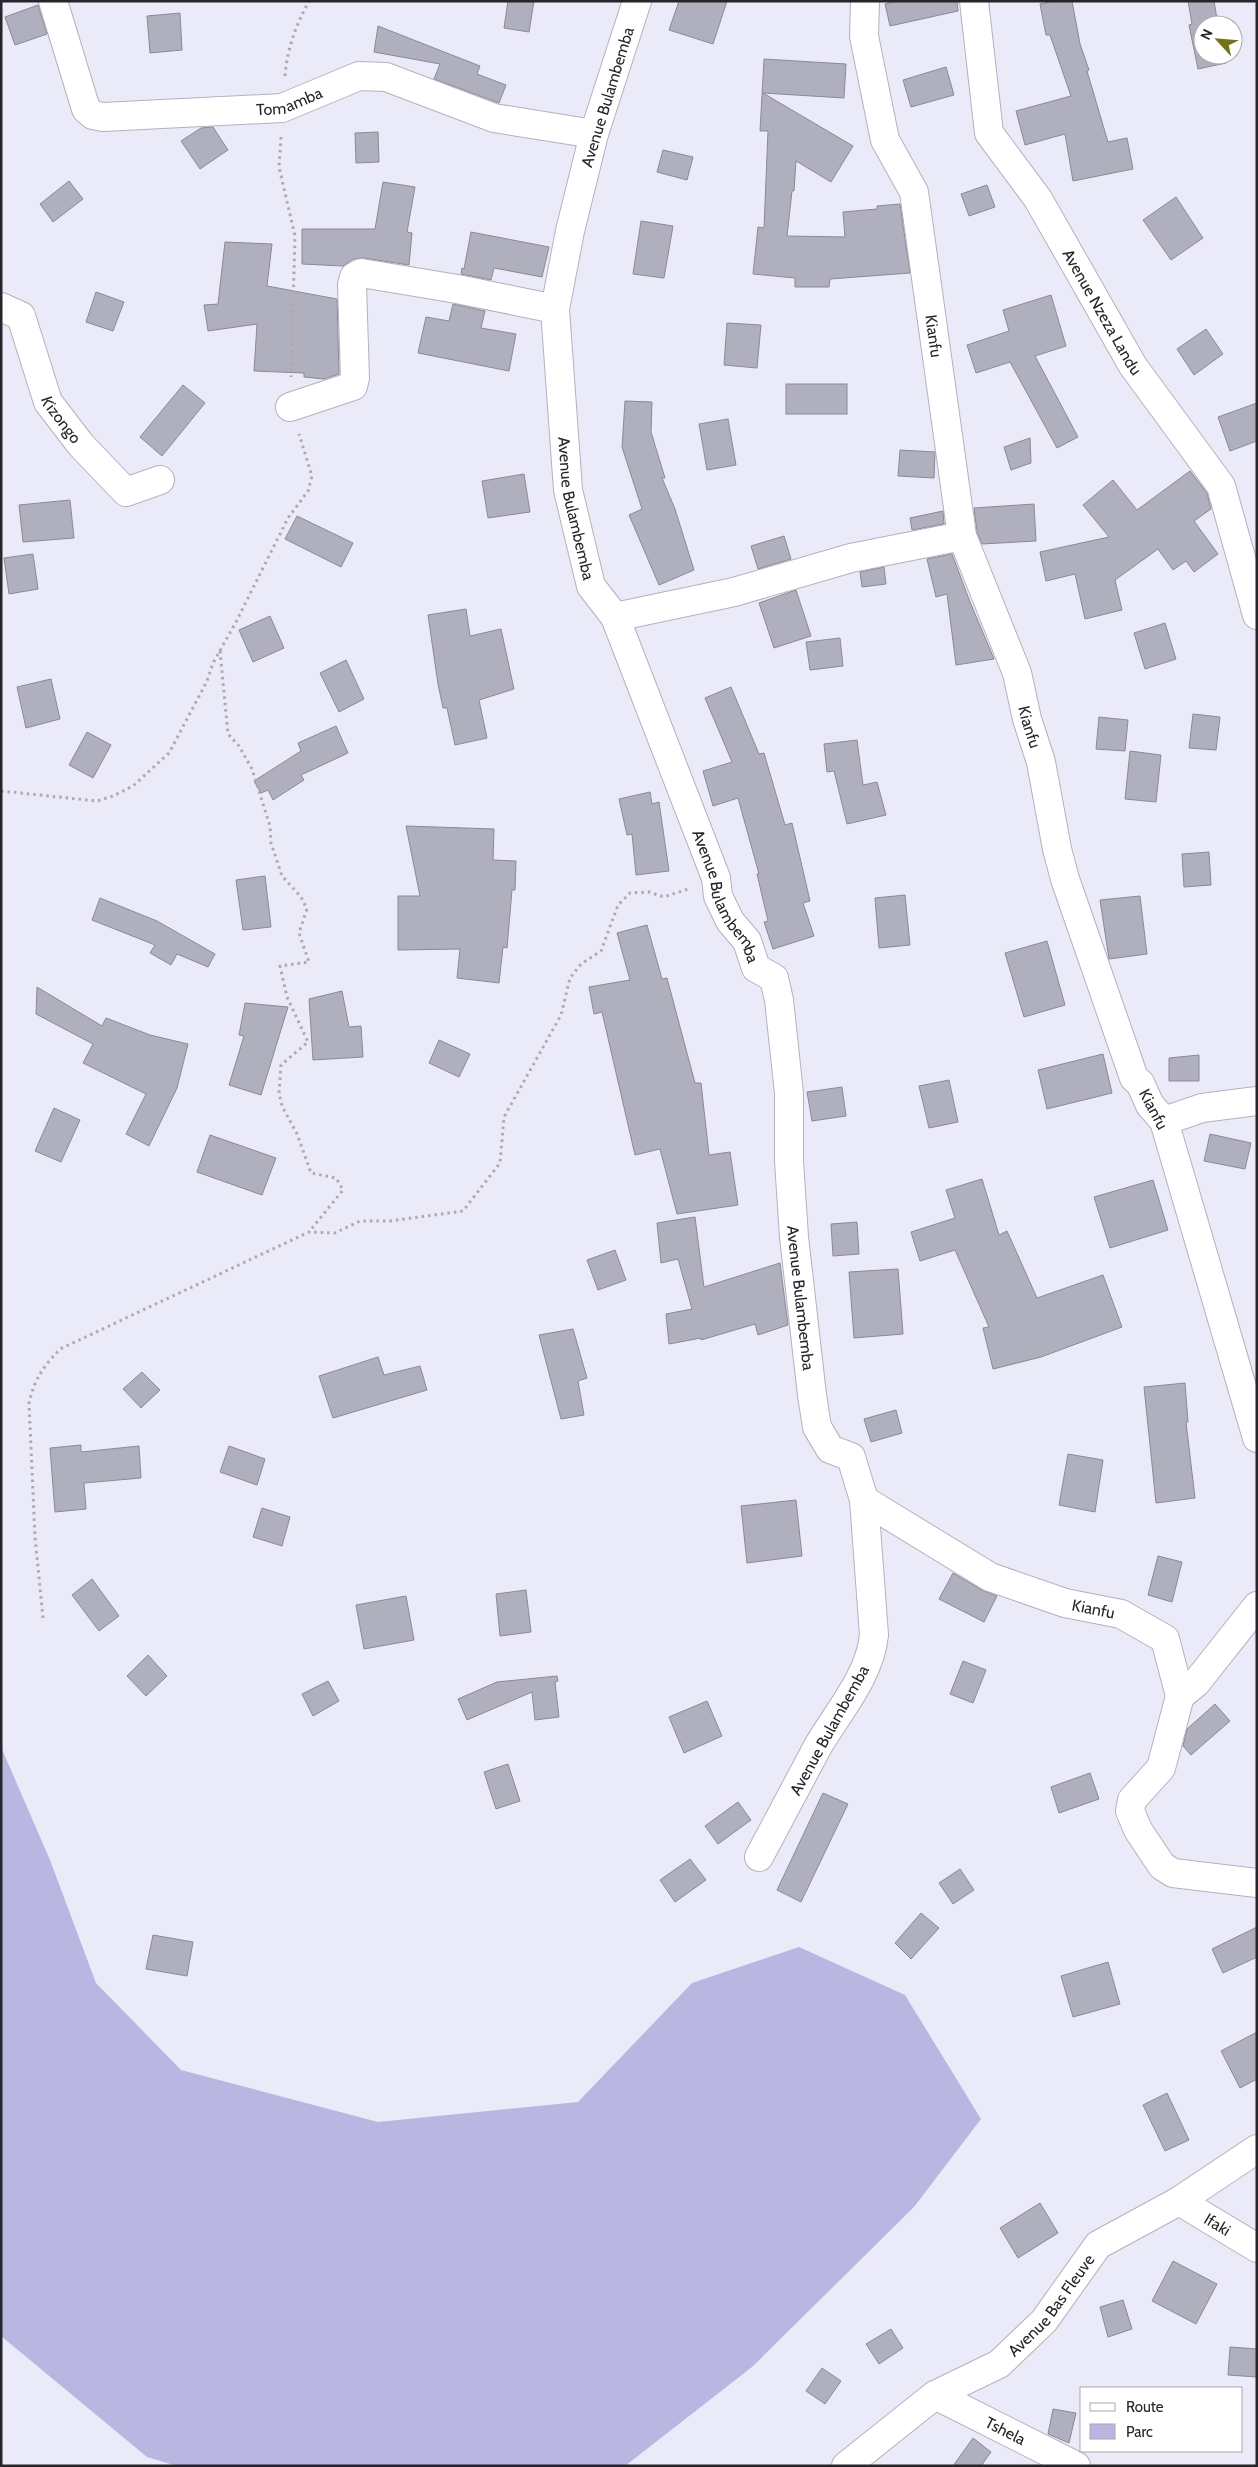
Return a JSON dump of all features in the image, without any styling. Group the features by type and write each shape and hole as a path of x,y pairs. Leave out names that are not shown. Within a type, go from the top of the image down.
{"street":[{"name":"Tomamba","path":"53,1 86,109 93,115 103,117 282,108 359,76 372,75 386,77 494,118 594,134"},
{"name":"Avenue Bulambemba","path":"637,1 594,134 570,231 555,309 568,490 591,586 615,617 716,878 718,896 726,913 747,941 756,968 774,978 779,1000 789,1093 789,1161 794,1237 817,1427 830,1449 851,1457 864,1500 874,1635 872,1651 759,1857"},
{"name":"Kianfu","path":"866,1 864,36 885,140 914,192 962,536 1017,673 1027,719 1041,762 1056,849 1065,879 1134,1078 1140,1083 1150,1105 1164,1120 1257,1438"},
{"name":"Avenue Nzeza Landu","path":"974,1 989,133 1038,199 1133,366 1221,486 1257,615"},
{"path":"290,407 353,386 355,378 352,286 354,277 361,273 457,289 555,309"},
{"name":"Kizongo","path":"1,307 21,316 48,402 81,445 126,492 160,480"},
{"path":"615,617 734,592 852,558 962,536"},
{"path":"1164,1120 1202,1108 1257,1101"},
{"name":"Kianfu","path":"864,1500 990,1577 1065,1602 1121,1614 1165,1639 1180,1696"},
{"path":"1257,1606 1196,1683 1180,1696 1161,1768 1132,1800 1130,1811 1138,1830 1162,1866 1173,1873 1257,1884"},
{"name":"Avenue Bas Fleuve","path":"846,2466 935,2395 999,2364 1044,2321 1098,2245 1179,2201 1257,2149"},
{"name":"Ifaki","path":"1179,2201 1257,2248"},
{"name":"Tshela","path":"935,2395 1076,2466"}],"path":[{"path":"1,791 97,801 113,796 133,786 169,753 288,518 308,491 312,476 290,407 295,236 279,167 286,59 297,23 309,1"},
{"path":"43,1618 34,1537 29,1402 34,1385 43,1367 60,1349 309,1232 343,1190 336,1178 311,1173 297,1134 282,1106 279,1093 281,1065 308,1042 287,997 280,966 308,962 300,933 307,909 301,897 282,876 270,843 270,826 252,769 239,746 228,734 220,650"},
{"path":"309,1232 335,1233 360,1221 390,1222 463,1211 500,1163 504,1117 561,1014 570,978 580,964 601,951 611,929 618,905 630,893 649,892 664,897 716,878"}],"green space":[{"path":"1,1747 50,1860 96,1983 181,2070 378,2122 578,2102 692,1983 799,1947 905,1995 981,2119 914,2207 752,2367 625,2466 177,2466 147,2457 1,2336"}],"building":[{"path":"508,1 534,1 529,32 504,28"},
{"path":"679,1 727,1 713,44 669,30"},
{"path":"897,1 957,1 958,11 890,26 885,4"},
{"path":"1055,1 1072,1 1080,44 1089,70 1087,71 1108,142 1127,138 1133,169 1073,181 1065,134 1025,145 1016,111 1071,96 1050,35 1046,35 1040,4"},
{"path":"1188,1 1214,1 1216,15 1193,15 1193,45 1189,25 1192,24"},
{"path":"38,5 47,34 15,45 5,17"},
{"path":"180,13 182,50 150,53 147,16"},
{"path":"378,26 480,66 477,74 506,85 499,103 434,79 440,64 374,52"},
{"path":"764,59 846,64 844,98 763,93 853,146 831,182 796,161 794,191 792,191 787,236 845,237 843,212 877,209 877,206 900,204 910,273 830,279 829,287 795,287 795,278 753,274 758,227 764,228 768,131 760,131"},
{"path":"1197,65 1217,65 1198,69"},
{"path":"946,67 954,95 911,107 903,80"},
{"path":"213,127 228,150 200,169 181,141 201,128"},
{"path":"378,132 379,162 356,163 355,133"},
{"path":"663,150 693,157 687,180 657,172"},
{"path":"69,181 83,199 53,222 40,204"},
{"path":"383,182 415,187 407,232 412,233 409,265 364,258 353,259 343,266 302,264 302,229 375,229"},
{"path":"987,185 995,207 969,216 961,194"},
{"path":"1176,197 1203,238 1171,260 1143,220"},
{"path":"641,221 673,226 664,278 633,274"},
{"path":"471,232 549,247 542,277 494,268 491,280 461,274 462,268 464,269"},
{"path":"225,242 272,244 267,286 337,299 339,374 324,379 304,377 304,373 254,371 257,324 208,331 204,305 218,304"},
{"path":"96,292 124,302 113,331 86,322"},
{"path":"1051,295 1066,346 1035,356 1078,437 1057,448 1010,362 976,373 967,345 1009,331 1003,310"},
{"path":"453,304 485,311 481,328 516,334 509,371 418,353 426,317 449,321"},
{"path":"727,323 761,325 757,368 724,365"},
{"path":"1206,329 1223,354 1194,375 1177,349"},
{"path":"786,384 847,384 847,414 786,414"},
{"path":"183,385 205,403 162,456 140,437"},
{"path":"625,401 652,402 651,432 665,478 662,478 675,509 694,570 659,585 629,515 642,509 622,447"},
{"path":"1257,403 1257,441 1230,451 1218,417"},
{"path":"728,419 736,465 707,470 699,424"},
{"path":"1030,438 1031,463 1011,470 1004,447"},
{"path":"900,450 935,452 934,478 898,476"},
{"path":"1190,471 1207,493 1211,509 1194,521 1218,554 1194,572 1186,561 1173,570 1158,549 1115,580 1122,610 1085,619 1075,574 1046,581 1040,552 1109,537 1083,505 1113,480 1137,510"},
{"path":"524,474 530,512 488,518 482,481"},
{"path":"70,500 74,538 23,542 19,505"},
{"path":"1034,504 1036,541 982,544 977,532 974,508"},
{"path":"943,511 944,524 912,530 910,518"},
{"path":"297,516 353,543 341,567 285,539"},
{"path":"784,536 791,559 758,569 751,546"},
{"path":"33,554 38,589 9,594 4,558"},
{"path":"952,554 994,659 956,665 947,594 936,597 927,559"},
{"path":"884,567 886,584 862,587 860,572"},
{"path":"796,590 811,636 774,648 759,603"},
{"path":"466,609 470,636 501,629 514,689 479,700 487,738 455,745 447,708 443,708 438,684 428,615"},
{"path":"270,616 284,648 253,662 239,630"},
{"path":"1165,623 1176,659 1145,669 1134,633"},
{"path":"840,638 843,666 810,670 806,642"},
{"path":"346,660 364,699 339,712 320,673"},
{"path":"51,679 60,719 26,728 17,687"},
{"path":"731,687 759,754 764,753 785,825 792,823 810,901 803,903 814,936 773,949 764,922 768,921 757,874 759,874 738,798 713,806 703,771 732,762 705,698"},
{"path":"1193,714 1220,717 1216,750 1189,748"},
{"path":"1099,717 1128,720 1125,751 1096,749"},
{"path":"336,726 348,753 301,775 304,780 273,800 268,790 261,793 254,781 301,751 298,743"},
{"path":"87,732 111,745 93,778 69,765"},
{"path":"857,740 863,785 877,782 886,815 847,824 834,771 827,772 824,744"},
{"path":"1130,751 1161,755 1156,802 1125,799"},
{"path":"650,792 652,804 659,802 669,871 636,875 632,834 627,835 619,799"},
{"path":"406,826 494,829 493,860 516,861 515,890 512,890 507,948 503,947 499,983 457,978 460,949 398,950 398,896 420,896"},
{"path":"1209,852 1211,885 1184,887 1182,854"},
{"path":"265,876 271,927 243,930 236,880"},
{"path":"905,895 910,945 879,948 875,898"},
{"path":"1140,896 1147,954 1109,959 1100,900"},
{"path":"100,898 157,921 215,954 208,967 177,954 171,965 150,953 155,945 92,920"},
{"path":"647,925 662,979 667,978 695,1083 701,1083 709,1155 730,1152 738,1205 677,1214 660,1149 635,1155 602,1012 594,1014 589,987 630,980 617,933"},
{"path":"1047,941 1065,1005 1024,1017 1005,953"},
{"path":"37,987 102,1026 106,1018 150,1035 188,1044 177,1088 149,1146 126,1134 146,1094 83,1063 93,1044 36,1014"},
{"path":"342,991 349,1027 361,1026 363,1057 313,1060 309,999"},
{"path":"245,1003 288,1007 261,1095 229,1085 244,1036 239,1035"},
{"path":"439,1040 470,1054 459,1077 429,1063"},
{"path":"1103,1054 1112,1093 1047,1109 1038,1070"},
{"path":"1199,1055 1199,1081 1169,1081 1169,1058"},
{"path":"949,1080 958,1122 929,1128 919,1086"},
{"path":"842,1087 846,1116 812,1121 807,1092"},
{"path":"54,1108 80,1120 61,1162 35,1151"},
{"path":"1210,1134 1251,1143 1245,1169 1204,1161"},
{"path":"210,1135 276,1158 262,1195 197,1172"},
{"path":"982,1179 999,1235 1007,1231 1037,1298 1103,1275 1122,1327 1041,1357 993,1369 983,1328 989,1327 955,1250 920,1261 911,1232 955,1218 946,1190"},
{"path":"1153,1180 1168,1230 1110,1248 1094,1197"},
{"path":"695,1217 704,1287 780,1263 788,1325 758,1335 755,1324 701,1340 701,1338 669,1344 666,1314 692,1309 678,1259 661,1263 657,1223"},
{"path":"857,1222 859,1254 833,1256 831,1224"},
{"path":"615,1250 626,1280 598,1290 587,1260"},
{"path":"898,1269 903,1334 854,1338 849,1272"},
{"path":"573,1329 587,1378 578,1381 584,1415 561,1419 539,1335"},
{"path":"378,1357 384,1375 420,1366 427,1390 333,1418 319,1376"},
{"path":"142,1372 160,1390 141,1408 123,1389"},
{"path":"1185,1383 1188,1422 1186,1422 1195,1498 1156,1503 1144,1387"},
{"path":"896,1410 902,1433 871,1442 864,1419"},
{"path":"81,1445 81,1452 139,1446 141,1478 84,1483 86,1509 55,1512 50,1448"},
{"path":"229,1446 265,1459 257,1485 220,1472"},
{"path":"1068,1454 1103,1460 1095,1512 1059,1505"},
{"path":"796,1500 802,1556 747,1563 741,1506"},
{"path":"262,1508 290,1517 282,1546 253,1537"},
{"path":"1158,1556 1182,1562 1172,1602 1148,1595"},
{"path":"953,1573 982,1590 997,1596 984,1622 939,1599"},
{"path":"92,1579 119,1616 99,1631 72,1595"},
{"path":"526,1590 531,1632 500,1636 496,1594"},
{"path":"406,1596 414,1640 364,1649 356,1605"},
{"path":"148,1655 167,1676 146,1696 127,1676"},
{"path":"963,1661 986,1670 973,1703 950,1694"},
{"path":"557,1676 558,1681 555,1682 559,1717 535,1720 532,1692 467,1720 458,1699 497,1682"},
{"path":"328,1681 339,1701 313,1716 302,1694"},
{"path":"707,1701 722,1736 684,1753 669,1717"},
{"path":"1215,1704 1230,1721 1191,1755 1183,1746 1187,1729"},
{"path":"508,1764 520,1801 496,1809 484,1772"},
{"path":"1090,1773 1099,1799 1059,1813 1051,1787"},
{"path":"823,1793 848,1804 801,1902 777,1890"},
{"path":"738,1802 751,1820 718,1844 705,1826"},
{"path":"690,1859 706,1880 675,1902 660,1880"},
{"path":"960,1869 974,1890 953,1904 939,1883"},
{"path":"921,1913 939,1928 911,1959 895,1943"},
{"path":"1257,1927 1257,1957 1223,1973 1212,1949"},
{"path":"153,1935 193,1942 187,1976 146,1969"},
{"path":"1108,1962 1120,2004 1073,2017 1061,1976"},
{"path":"1257,2032 1257,2079 1240,2088 1221,2051"},
{"path":"1167,2093 1189,2140 1165,2151 1143,2105"},
{"path":"1040,2203 1058,2233 1018,2258 1000,2228"},
{"path":"1173,2261 1217,2284 1196,2324 1152,2301"},
{"path":"1123,2300 1132,2329 1108,2337 1100,2307"},
{"path":"891,2329 903,2348 879,2364 866,2344"},
{"path":"1230,2347 1257,2349 1257,2377 1228,2375"},
{"path":"822,2368 841,2381 825,2404 806,2391"},
{"path":"1053,2409 1076,2413 1069,2443 1048,2434"},
{"path":"973,2438 991,2452 981,2466 953,2466"}]}
